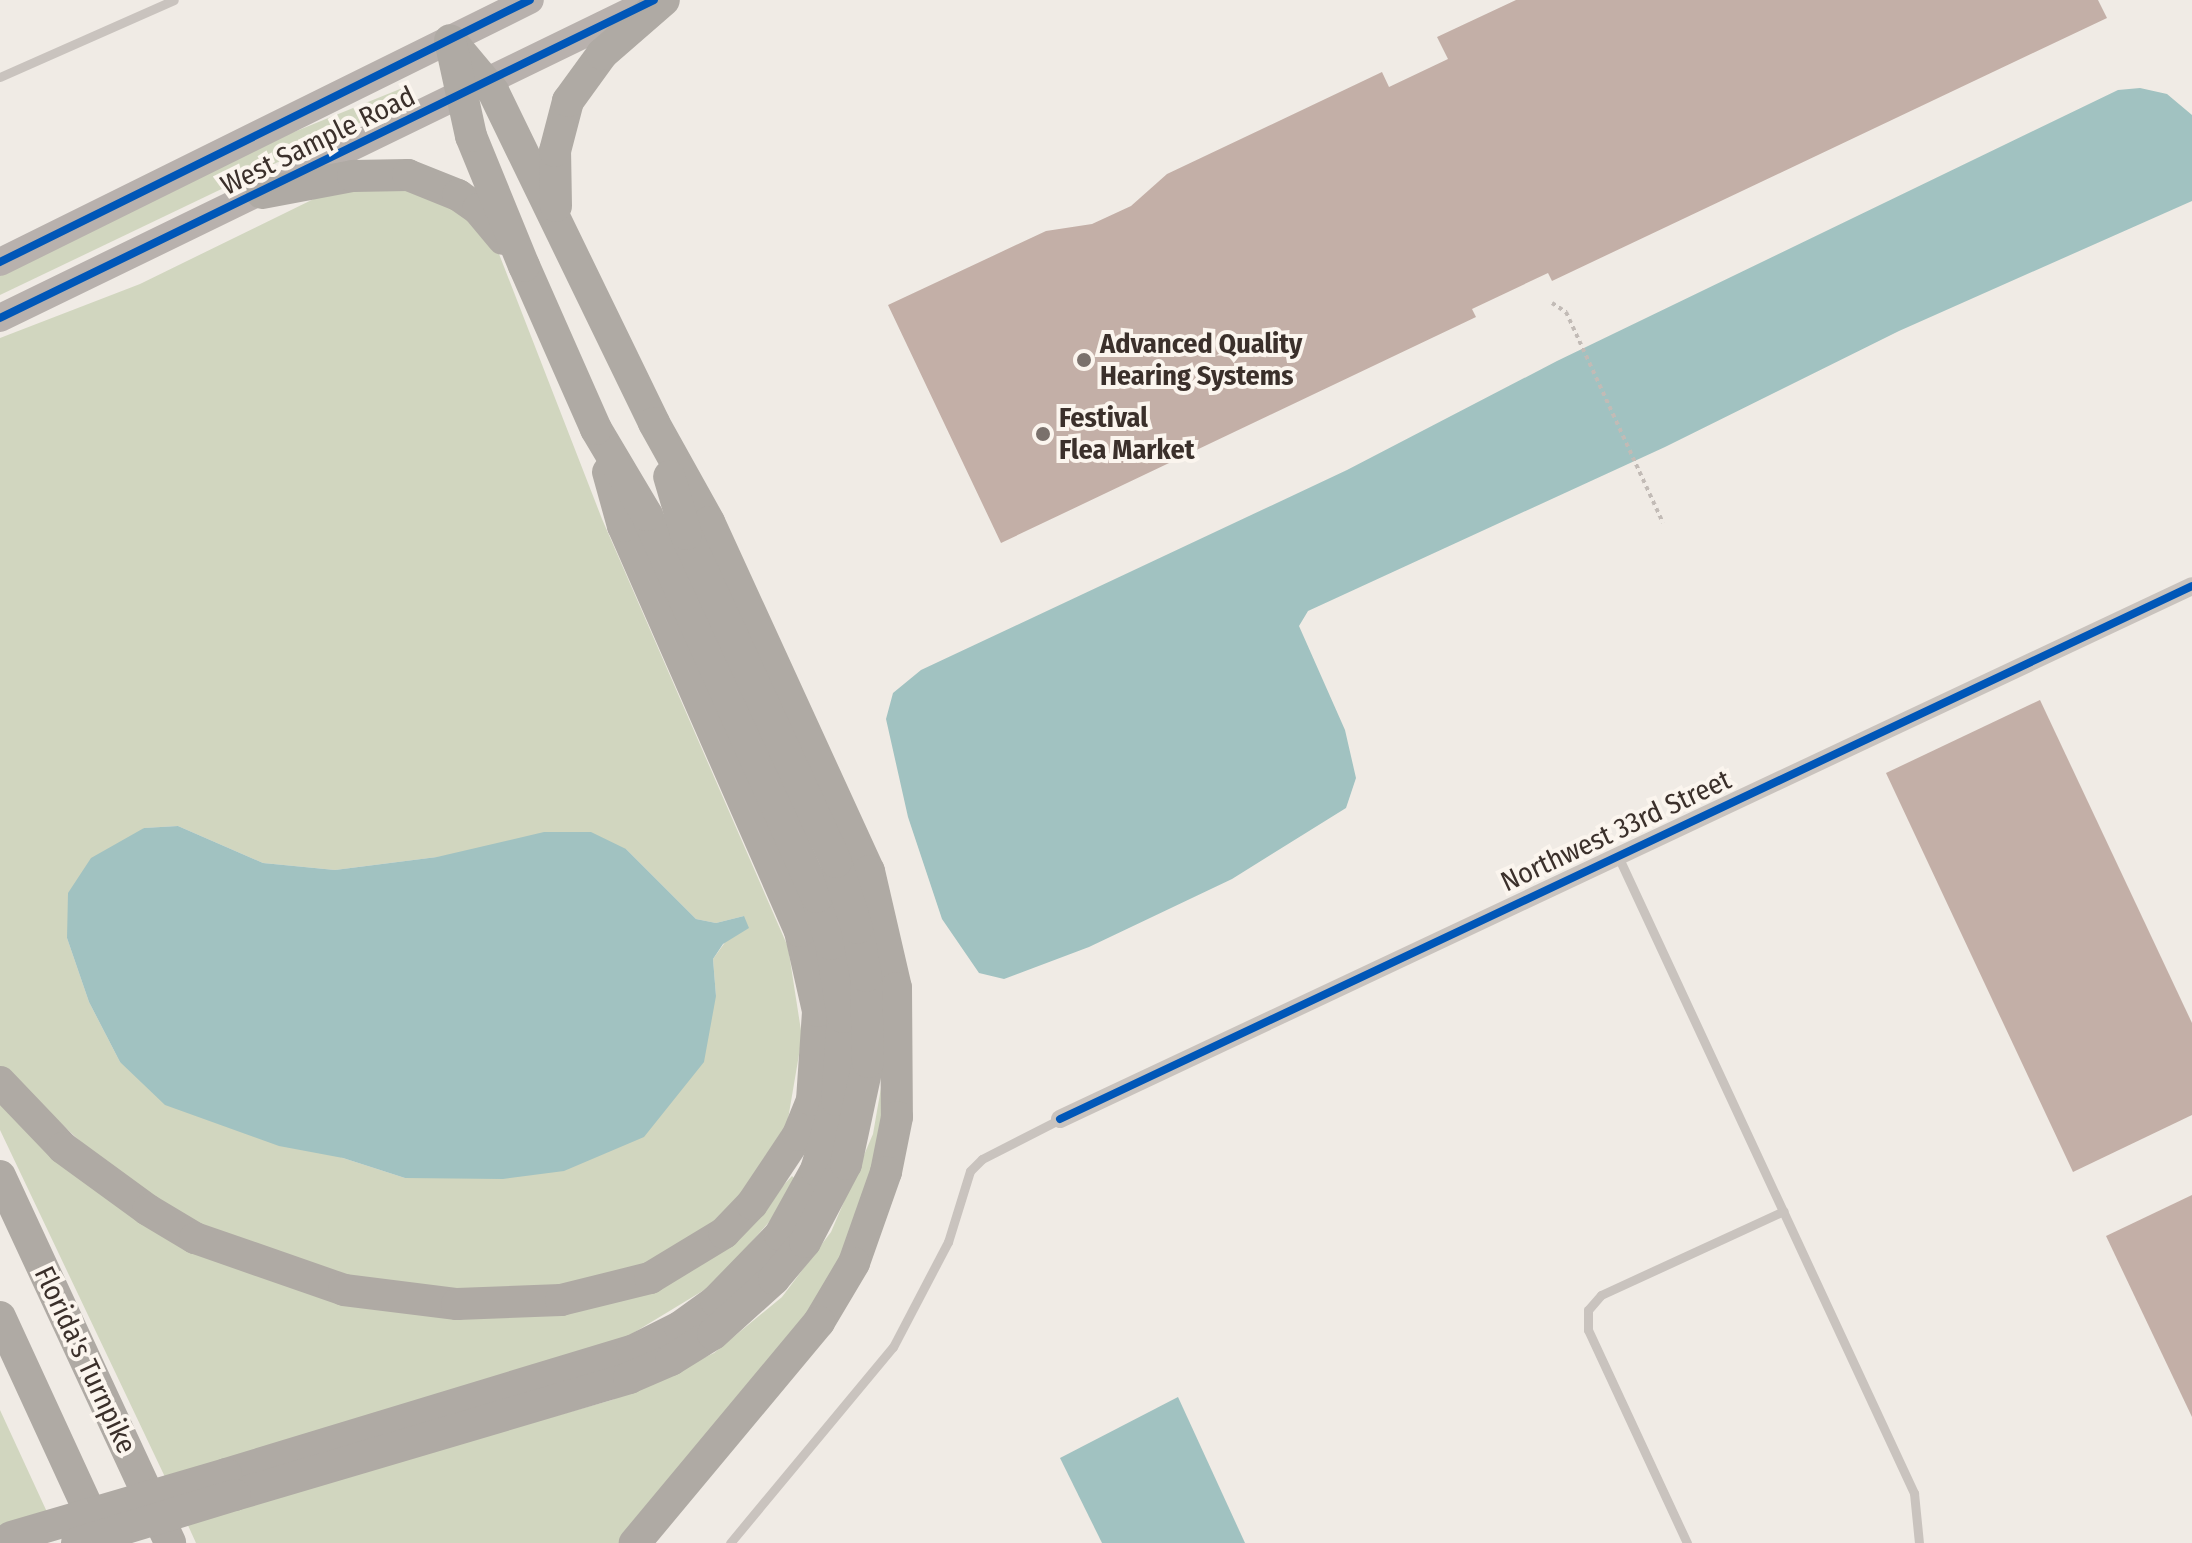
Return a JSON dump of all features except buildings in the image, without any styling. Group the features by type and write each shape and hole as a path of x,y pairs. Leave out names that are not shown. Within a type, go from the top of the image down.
{"highway":[{"path":"557,213 555,151 568,101 602,54 664,0"},
{"path":"450,40 474,89 557,213 654,423 709,522 869,871 890,952 900,1049 897,1117 886,1172 854,1263 819,1322 635,1543"},
{"path":"77,1543 230,1485 632,1351 668,1333 716,1301 780,1235 816,1170 837,1100 844,1056 843,1017 831,944 797,849 647,515 596,429 524,266 471,136 474,89"},
{"path":"262,193 365,174 408,175 436,184 478,209 524,266"},
{"path":"6,1539 230,1485 629,1378 671,1360 713,1334 774,1279 805,1242 846,1164 868,1062 866,976 857,928 836,862 686,534 654,423"},
{"path":"0,1082 63,1148 195,1238 294,1277 395,1300 506,1304 610,1292 688,1259 752,1204 798,1135 812,1100 818,1011 811,969 768,850 623,526 596,429"},
{"name":"Florida's Turnpike","path":"0,1176 170,1543"},
{"name":"Florida's Turnpike","path":"0,1317 104,1543"}],"main road":[{"name":"West Sample Road","path":"0,262 530,0"},
{"name":"West Sample Road","path":"0,318 654,0"}],"street":[{"name":"Northwest 33rd Street","path":"1060,1119 1617,854 2192,586"}],"lane":[{"path":"0,77 174,0"},
{"path":"1617,854 1914,1493 1916,1542"},
{"path":"730,1543 893,1347 948,1242 970,1171 982,1159 1060,1119"},
{"path":"1687,1543 1588,1330 1588,1310 1601,1295 1784,1211"}],"path":[{"path":"1552,303 1566,312 1663,523"}],"green space":[{"path":"405,87 413,91 410,99 0,295 0,276 279,138"},
{"path":"332,190 432,191 494,241 602,519 788,947 802,1037 787,1125 733,1210 647,1268 515,1293 358,1282 232,1243 117,1176 0,1066 0,338 140,284","holes":["178,826 263,863 335,870 437,857 626,849 696,919 716,923 744,916 713,959 716,996 405,1178 343,1158 120,1062 89,1002 67,938 144,828"]},
{"path":"886,1059 884,1138 828,1291 620,1543 196,1543 186,1521 612,1400 714,1353 782,1297 831,1232 873,1134"},
{"path":"0,1100 216,1257 552,1311 741,1231 792,1176 796,1180 770,1221 714,1284 625,1338 165,1477 0,1130"},
{"path":"0,1410 47,1512 0,1526"}],"water":[{"path":"2140,88 2167,94 2192,115 2192,201 1899,331 1665,447 1308,611 1299,626 1345,730 1356,778 1346,808 1232,879 1089,947 1004,979 979,973 942,919 908,817 886,719 893,693 921,670 1347,470 1557,361 2118,90"},
{"path":"178,826 263,863 335,870 437,857 544,832 591,832 626,849 696,919 716,923 744,916 749,928 723,944 713,959 716,996 704,1062 644,1137 564,1171 503,1179 405,1178 343,1158 279,1146 165,1105 120,1062 89,1002 67,938 68,893 91,858 144,828"},
{"path":"1178,1397 1245,1543 1102,1543 1060,1458"}],"cycle path":[{"path":"0,262 530,0"},
{"path":"0,318 654,0"},
{"path":"1060,1119 2192,586"}],"place":[{"name":"Advanced Quality Hearing Systems","path":"1084,360"},
{"name":"Festival Flea Market","path":"1043,434"}]}
